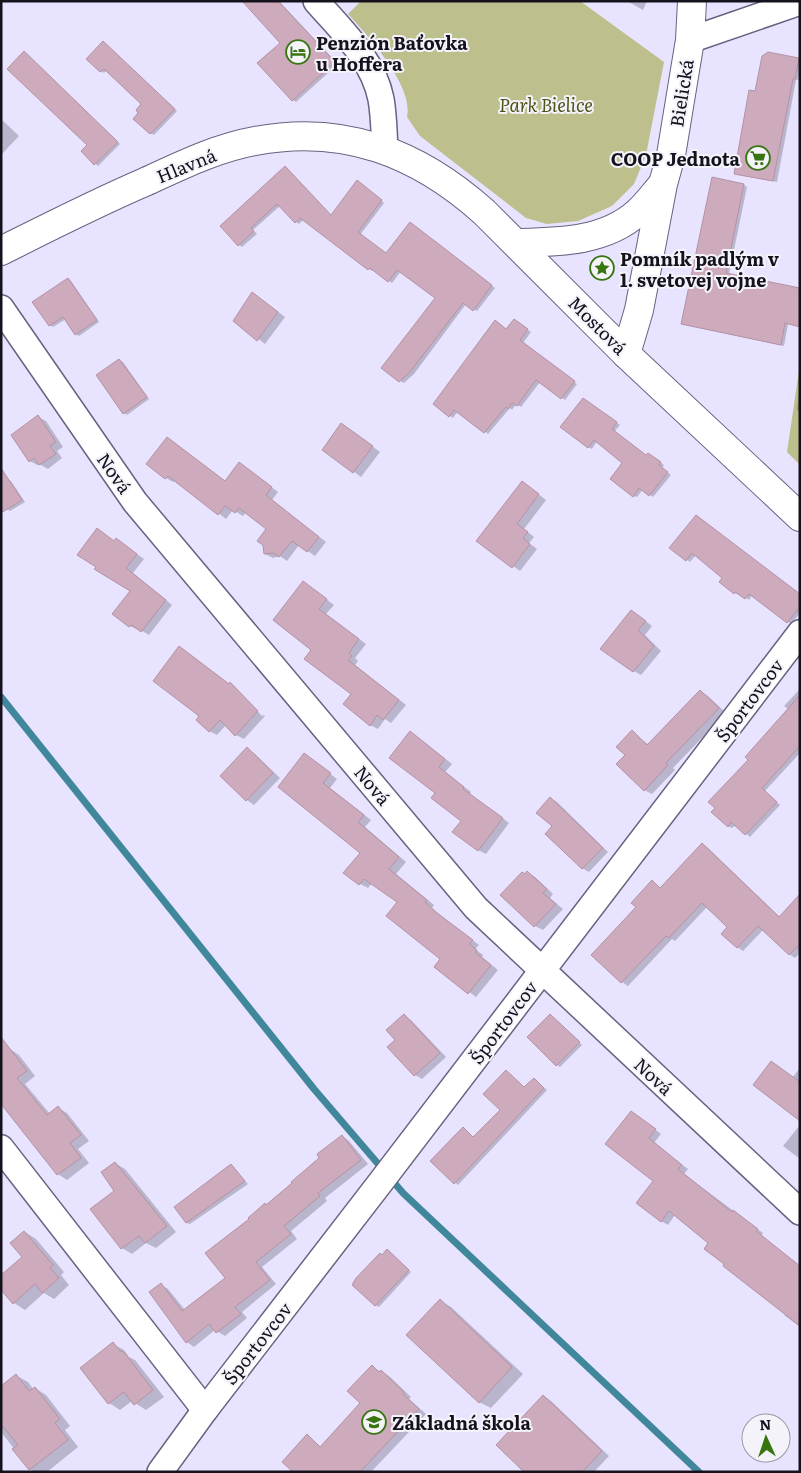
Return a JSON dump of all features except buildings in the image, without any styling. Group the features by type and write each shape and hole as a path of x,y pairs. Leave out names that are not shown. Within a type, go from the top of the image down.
{"main road":[{"name":"Bielická","path":"626,354 639,310 663,184 671,155 690,40 692,1"},
{"name":"Hlavná","path":"1,251 188,162 254,141 296,136 325,137 357,141 385,150"},
{"name":"Mostová","path":"385,150 416,163 455,187 484,212 626,354 800,517"},
{"name":"Bielická","path":"516,244 574,240 604,232 638,212 663,184"}],"street":[{"path":"316,1 366,59 381,98 385,150"},
{"path":"690,40 800,2"},
{"name":"Nová","path":"1,308 135,502 476,908 800,1212"},
{"name":"Športovcov","path":"160,1472 205,1410 388,1174 800,633"},
{"path":"1,1148 205,1410"}],"green space":[{"name":"Park Bielice","path":"361,1 580,1 664,62 646,155 634,184 612,206 578,221 547,224 526,218 420,136 407,117 404,91 397,77 367,35 348,14"},
{"path":"800,364 800,465 787,452"}],"waterway":[{"path":"1,697 314,1089 403,1193 699,1472"}],"place":[{"name":"Penzión Baťovka u Hoffera","path":"298,52"},
{"name":"COOP Jednota","path":"758,158"},
{"name":"Pomník padlým v 1. svetovej vojne","path":"602,268"},
{"name":"Základná škola","path":"374,1422"}]}
